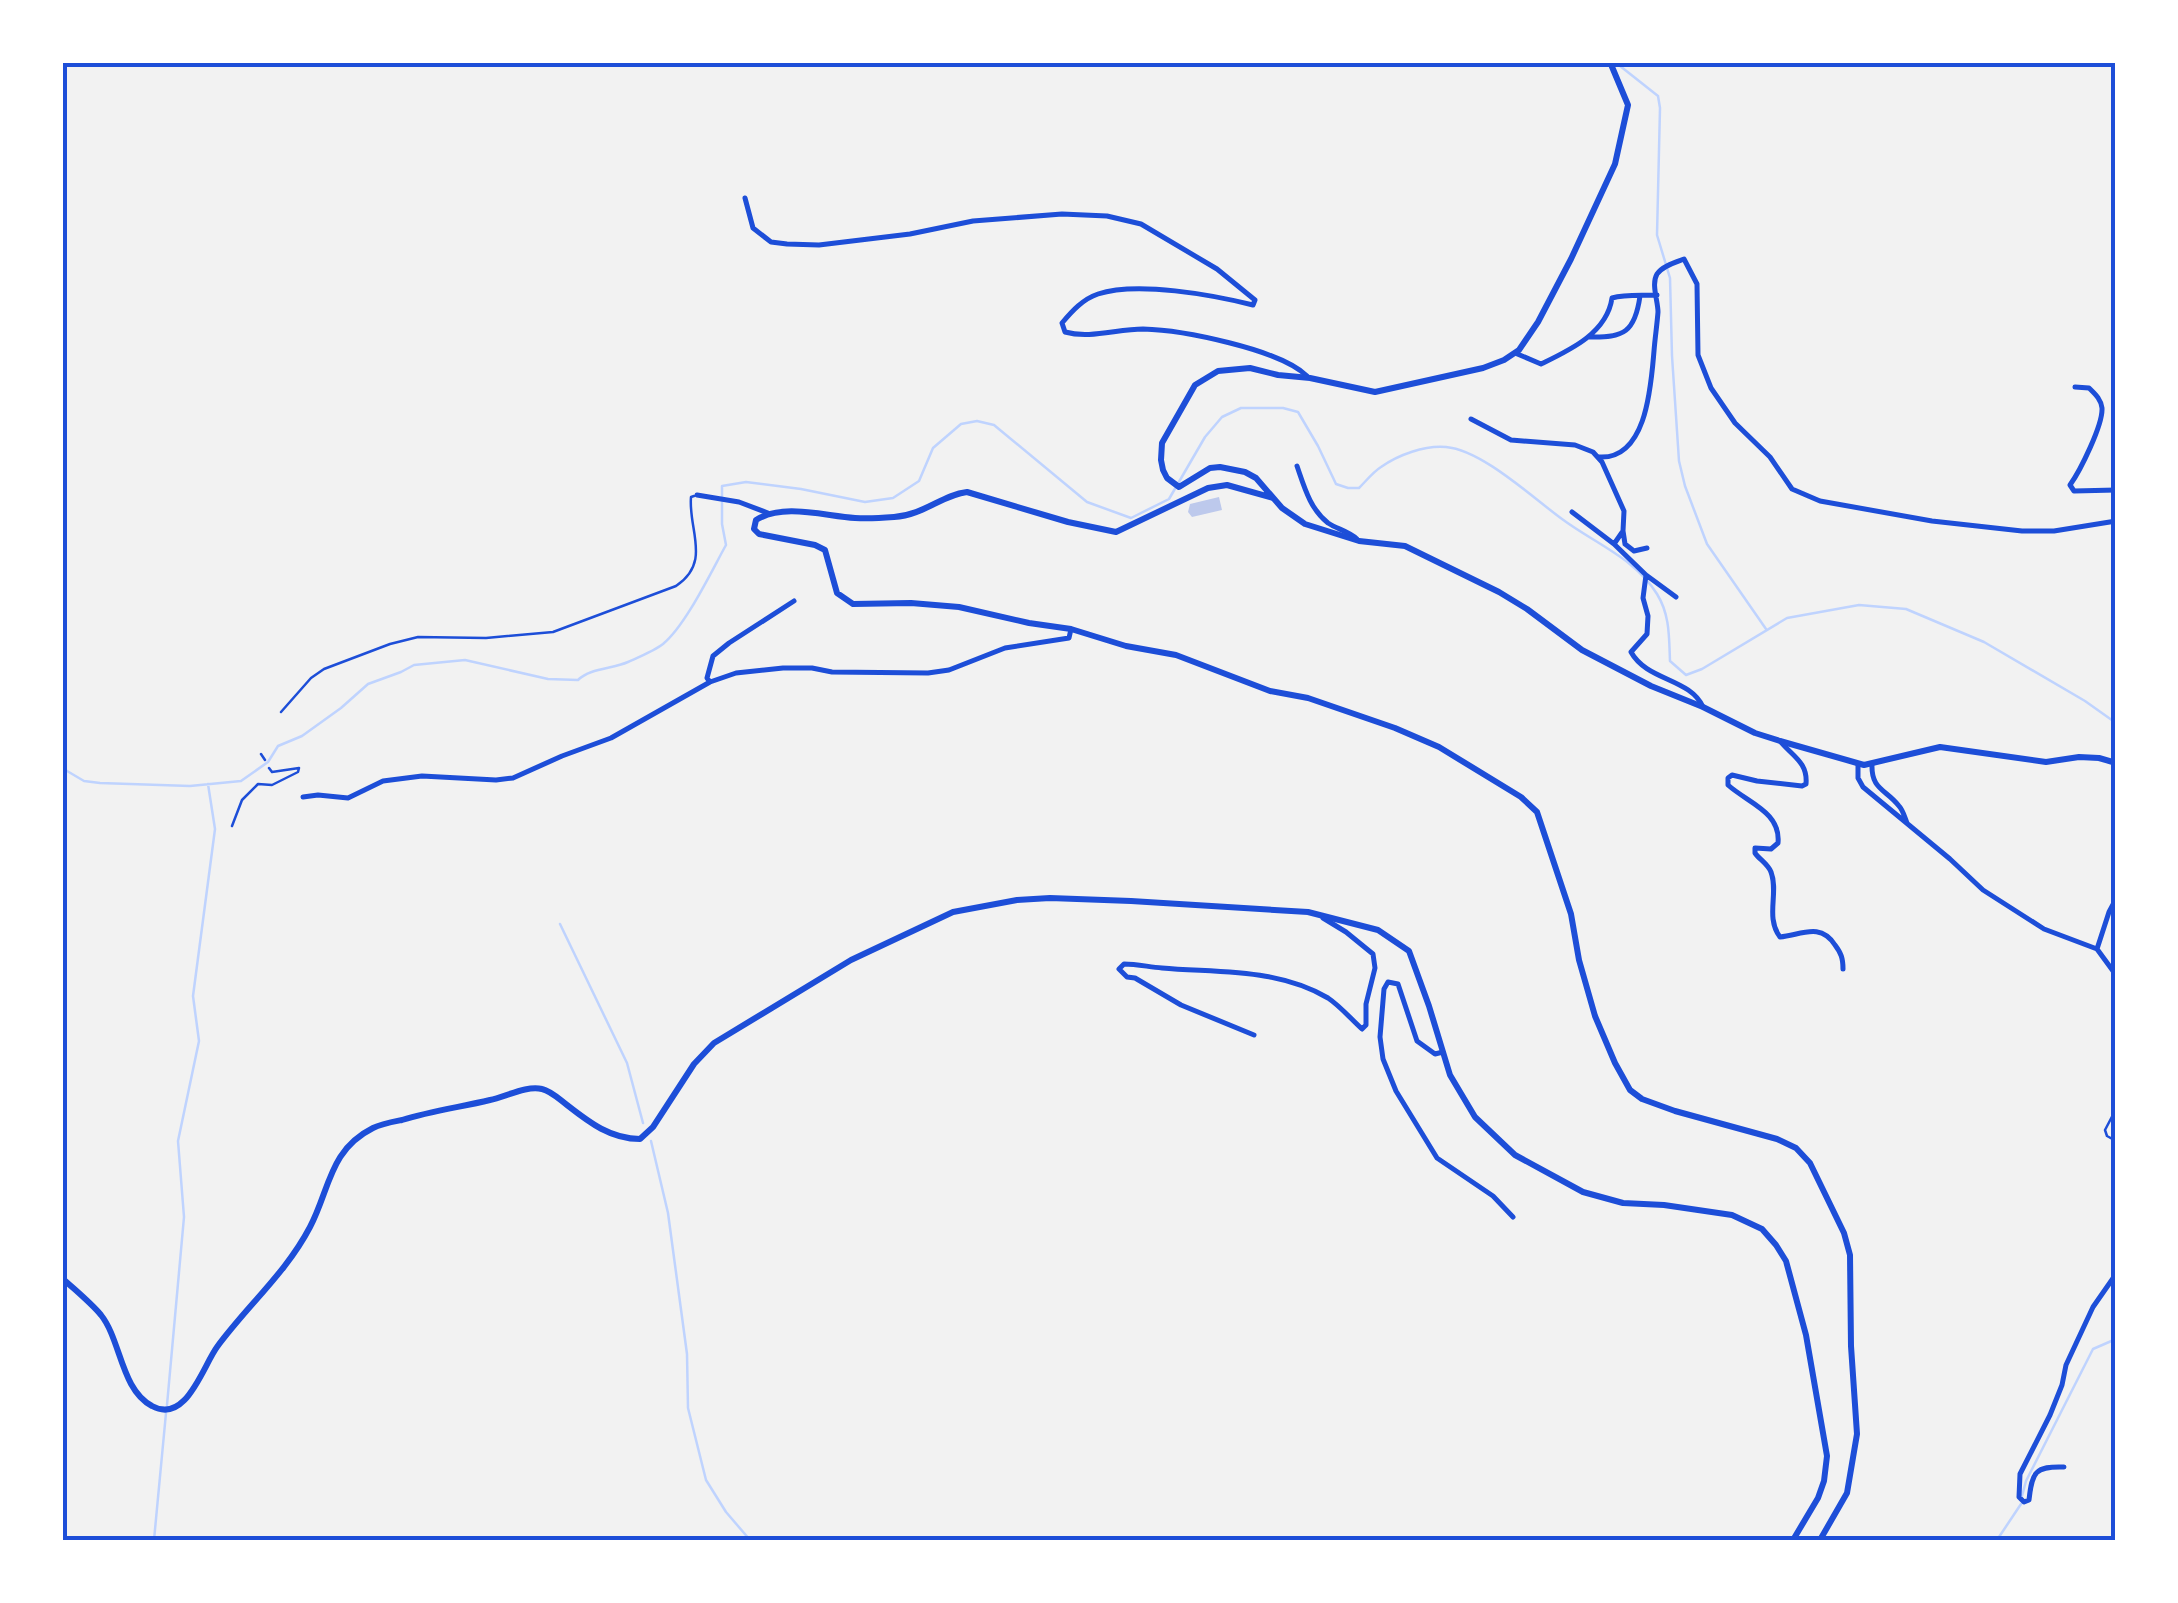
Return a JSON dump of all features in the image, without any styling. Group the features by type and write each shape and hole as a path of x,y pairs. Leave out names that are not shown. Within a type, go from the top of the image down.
{"street":[{"path":"1610,64 1628,106 1615,164 1538,322 1515,354 1483,368 1375,392 1250,368 1218,370 1195,385 1162,444 1160,460 1167,478 1180,487 1210,468 1235,469 1256,478 1282,508 1305,524 1359,540 1405,546 1498,592 1582,650 1651,686 1780,741 1858,764 1940,747 2046,762 2079,756 2116,763"},
{"path":"744,198 753,228 771,242 787,244 819,245 973,222 1062,214 1107,216 1140,224 1217,269 1246,290 1255,300 1253,305 1163,290 1118,290 1095,295 1074,308 1062,323 1064,332 1142,329 1231,342 1300,369 1310,378"},
{"path":"1598,458 1619,454 1639,430 1651,394 1657,273 1684,259 1697,284 1698,355 1711,388 1735,423 1770,457 1792,489 1820,501 2003,529 2054,531 2116,521"},
{"path":"1515,354 1540,364 1588,337 1610,312 1612,298 1657,295"},
{"path":"1588,337 1616,336 1629,329 1640,296"},
{"path":"2075,387 2089,388 2100,399 2103,411 2070,485 2074,491 2116,490"},
{"path":"1470,419 1510,440 1575,446 1593,452 1620,500 1626,544 1634,551 1646,548"},
{"path":"1297,466 1317,512 1359,540"},
{"path":"697,495 739,502 768,513 857,518 899,517 967,492 1116,532 1220,485 1273,498"},
{"path":"1572,512 1676,597"},
{"path":"768,513 756,520 754,530 815,544 825,550 838,593 853,604 959,607 1176,655 1270,691 1308,698 1382,723 1439,747 1521,797 1538,812 1571,914 1595,1016 1630,1090 1642,1099 1675,1111 1777,1139 1796,1148 1810,1162 1844,1233 1850,1255 1850,1346 1857,1434 1847,1493 1820,1540"},
{"path":"1614,544 1623,532"},
{"path":"1646,575 1643,598 1647,634 1630,652 1637,664 1697,694 1703,707"},
{"path":"710,682 707,678 713,656 794,601"},
{"path":"303,797 348,798 383,781 422,776 513,778 610,738 710,682 736,673 812,668 832,672 928,673 949,670 1005,648 1069,638 1071,629"},
{"path":"1780,741 1803,763 1806,784 1757,782 1732,775 1728,785 1765,812 1777,826 1778,843 1771,848 1755,848 1772,874 1772,922 1776,932 1786,937 1820,931 1839,952 1843,969"},
{"path":"1858,764 1863,788 1983,890 2032,923 2097,949 2116,975"},
{"path":"1872,764 1874,780 1899,805 1906,823"},
{"path":"62,1278 102,1316 139,1396 154,1408 168,1409 184,1401 215,1349 275,1279 310,1228 335,1162 350,1143 374,1127 539,1088 552,1093 591,1124 622,1139 640,1139 654,1127 694,1064 714,1043 851,960 953,912 1050,898 1316,913 1378,930 1409,952 1450,1075 1474,1117 1515,1155 1583,1192 1623,1202 1732,1215 1762,1229 1776,1245 1786,1260 1806,1335 1827,1456 1818,1498 1793,1540"},
{"path":"2097,949 2116,899"},
{"path":"1254,1036 1181,1005 1135,978 1127,978 1119,969 1124,964 1136,964 1226,970 1278,980 1330,999 1362,1029 1375,968 1373,954 1316,913"},
{"path":"1442,1052 1435,1054 1417,1041 1398,984 1388,982 1380,1037 1383,1059 1396,1090 1438,1158 1492,1196 1512,1217"},
{"path":"2064,1467 2044,1466 2036,1472 2030,1482 2028,1500 2022,1499 2020,1474 2050,1414 2066,1364 2093,1307 2116,1274"}],"lane":[{"path":"282,712 311,678 360,654 418,637 486,638 554,632 676,586 686,579 695,563 696,537 690,503 691,497 697,495"},
{"path":"2116,1109 2104,1130 2116,1141"}],"path":[{"path":"261,754 264,760"},
{"path":"232,826 238,806 258,784 272,785 299,768 272,772 269,768"}],"building":[{"path":"1219,497 1222,510 1192,517 1188,512 1190,504"}],"waterway":[{"path":"1615,62 1658,96 1660,108 1657,235 1670,278 1679,461 1685,486 1707,544 1766,629"},
{"path":"62,768 84,781 100,783 190,786 241,781 268,762 278,746 302,736 368,684 414,665 465,660 548,679 578,680 628,662 659,647 698,598 726,545 722,486 746,482 865,502 893,498 919,481 933,448 961,424 977,421 994,425 1087,502 1131,518 1169,499 1205,437 1222,417 1241,408 1298,412 1336,484 1348,488 1359,488 1395,459 1429,448 1460,450 1491,466 1626,561 1648,581 1664,610 1670,661 1686,675 1787,618 1859,605 1906,609 1984,642 2116,723"},
{"path":"167,1405 184,1217 178,1141 199,1041 193,996 215,829 208,784"},
{"path":"560,924 627,1063 643,1123"},
{"path":"651,1141 668,1213 687,1354 688,1408 706,1480 750,1540"},
{"path":"2022,1496 2093,1349 2116,1339"},
{"path":"154,1540 166,1413"},
{"path":"1997,1540 2021,1504"}]}
